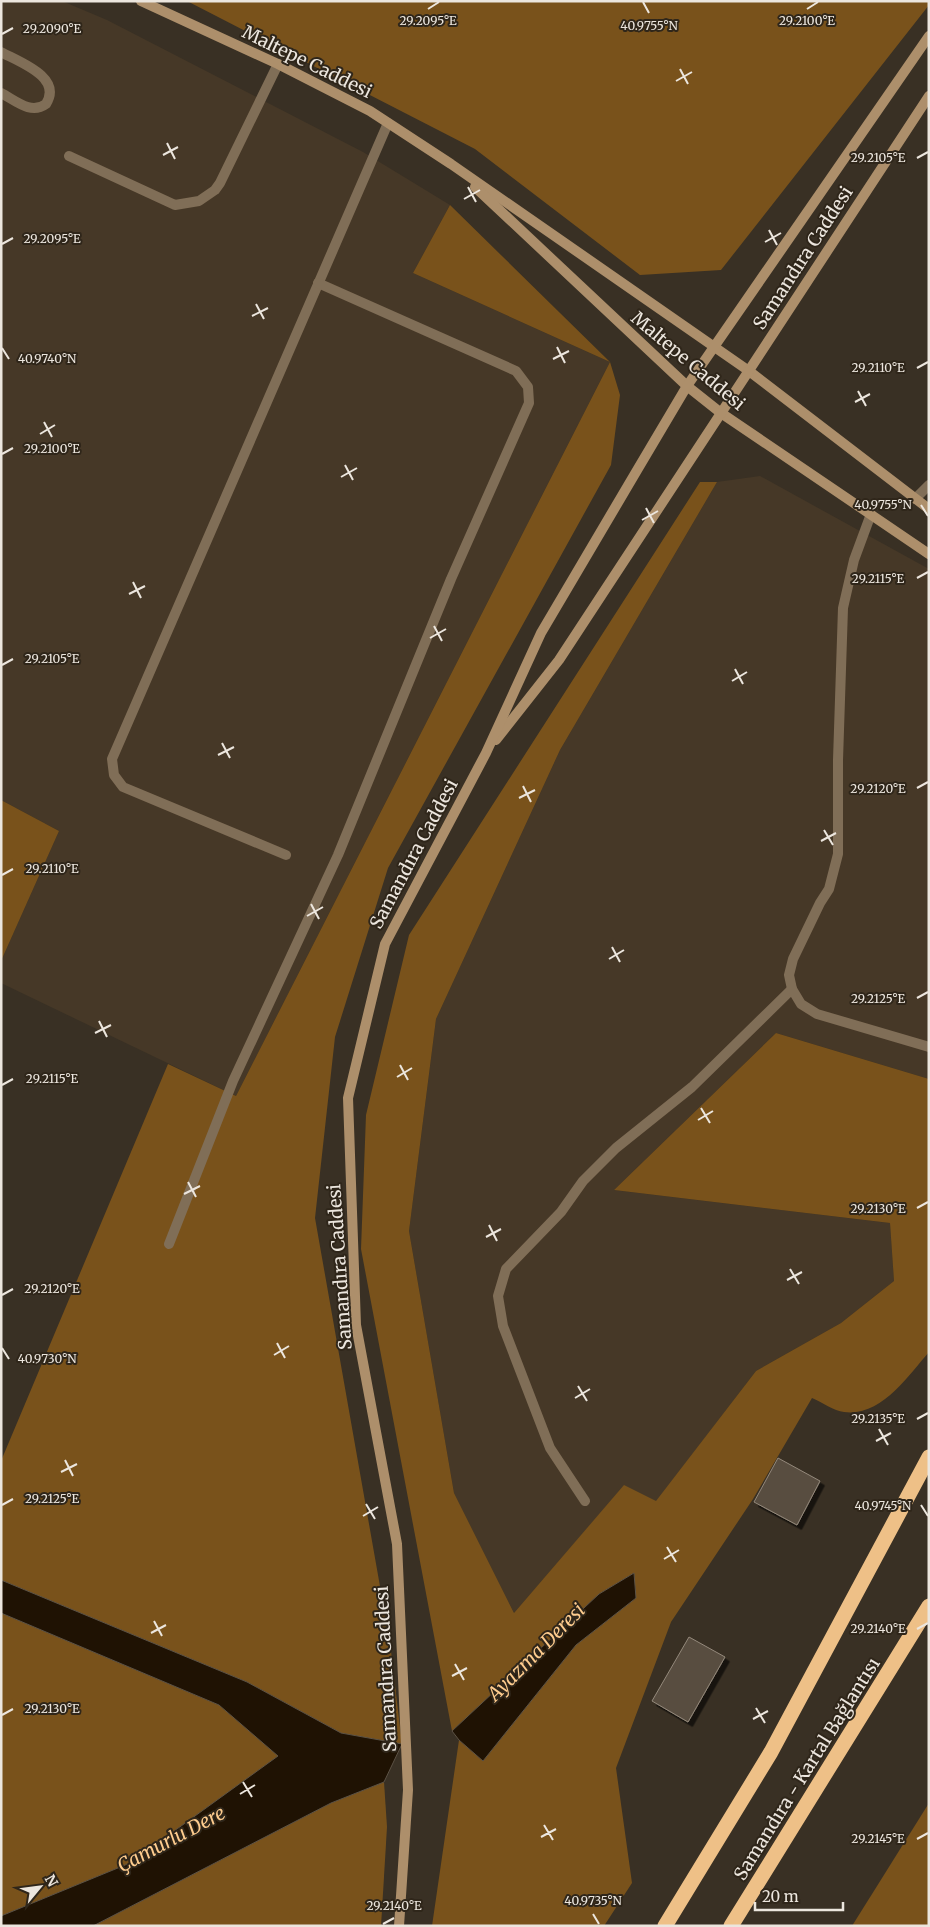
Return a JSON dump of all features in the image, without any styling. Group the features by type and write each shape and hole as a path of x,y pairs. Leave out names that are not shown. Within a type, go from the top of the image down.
{"highway":[{"path":"665,1926 771,1752 929,1457"},
{"name":"Samandıra - Kartal Bağlantısı","path":"732,1926 929,1606"}],"main road":[{"name":"Maltepe Caddesi","path":"141,1 278,64 370,111 451,164 749,371 929,509"},
{"name":"Samandıra Caddesi","path":"400,1926 408,1790 397,1544 356,1325 348,1098 385,944 486,753 541,633 687,386 929,36"},
{"name":"Samandıra Caddesi","path":"486,753 559,660 929,96"},
{"name":"Maltepe Caddesi","path":"451,164 687,386 721,413 929,554"}],"street":[{"path":"1,52 42,75 50,86 51,92 46,104 35,109 28,108 1,93"},
{"path":"69,156 174,205 199,201 215,190 220,183 278,64"},
{"path":"286,855 123,787 114,775 112,759 388,123"},
{"path":"169,1244 233,1081 338,855 451,579 529,403 528,387 516,371 318,283"},
{"path":"915,499 929,485"},
{"path":"871,514 854,560 843,608 838,760 838,854 829,889 820,902 793,959 789,975 792,989 801,1004 817,1014 929,1046"},
{"path":"585,1501 550,1448 503,1326 498,1296 506,1269 561,1212 583,1181 616,1148 692,1087 792,989"}],"shaded area":[{"path":"1,1 62,1 107,20 363,152 450,205 413,273 610,362 236,1096 1,983 1,961 59,831 1,800"},
{"path":"187,1 929,1 929,5 721,270 640,275 475,149"},
{"path":"450,205 610,362 413,273"},
{"path":"610,362 620,395 611,465 388,868 335,1037 315,1218 390,1643 402,1744 341,1733 247,1682 1,1580 1,1461 168,1064 236,1096"},
{"path":"760,476 929,569 929,1079 776,1033 614,1190 890,1223 894,1281 841,1323 756,1371 656,1502 624,1486 514,1613 454,1493 409,1231 436,1019 560,750 717,482"},
{"path":"700,482 717,482 560,750 436,1019 409,1231 454,1493 514,1613 624,1485 656,1501 756,1371 841,1323 894,1281 890,1223 614,1190 776,1033 929,1079 929,1352 903,1383 882,1402 870,1408 857,1412 844,1412 812,1398 753,1499 671,1622 616,1768 632,1883 604,1926 432,1926 459,1740 483,1761 576,1645 636,1598 634,1573 599,1594 452,1731 361,1249 366,1115 409,935"},
{"path":"1,800 59,831 1,961"},
{"path":"1,1613 219,1705 279,1756 130,1863 1,1916"},
{"path":"384,1782 387,1827 381,1926 93,1926 331,1803"},
{"path":"929,1803 929,1926 852,1926"}],"water":[{"path":"634,1573 636,1598 576,1645 483,1761 459,1740 452,1731 599,1594"},
{"name":"Çamurlu Dere","path":"1,1580 247,1682 341,1733 402,1744 384,1782 331,1803 93,1926 1,1926 1,1916 130,1863 278,1756 219,1705 1,1613"}],"building":[{"path":"778,1458 820,1481 797,1525 754,1502"},
{"path":"689,1637 725,1657 688,1722 652,1701"}],"water label":[{"name":"Ayazma Deresi","path":"536,1652"}]}
